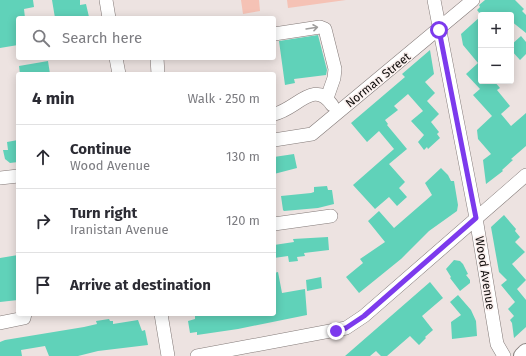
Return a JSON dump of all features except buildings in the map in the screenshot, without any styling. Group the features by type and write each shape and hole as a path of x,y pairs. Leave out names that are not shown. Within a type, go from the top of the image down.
{"main road":[{"path":"522,356 526,352"}],"street":[{"path":"106,0 109,16"},
{"name":"Wood Avenue","path":"434,0 476,218 497,344 504,356"},
{"name":"Norman Street","path":"276,140 312,134 439,30 473,0"},
{"path":"276,34 320,27 325,29 335,69 334,78 327,98"},
{"path":"116,60 119,72"},
{"path":"157,60 158,72"},
{"path":"276,113 307,96 320,94 327,98 338,113"},
{"path":"197,356 346,328 364,316 526,175"},
{"path":"0,178 16,176"},
{"path":"276,224 331,216"},
{"path":"0,323 24,318 25,316"},
{"path":"161,316 168,356"}],"shaded area":[{"path":"241,0 259,0 260,11 243,14"},
{"path":"287,0 346,0 288,8"}],"route":[{"path":"336,331 346,328 364,316 476,218 439,30"}]}
